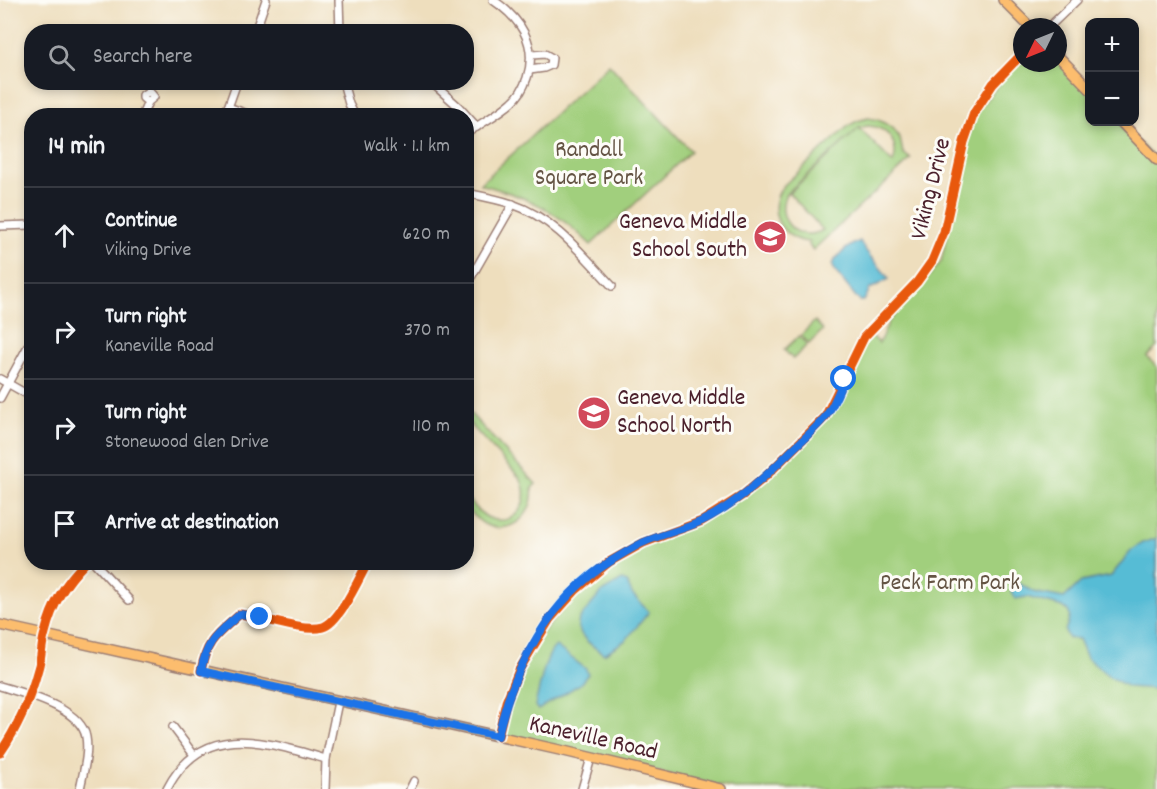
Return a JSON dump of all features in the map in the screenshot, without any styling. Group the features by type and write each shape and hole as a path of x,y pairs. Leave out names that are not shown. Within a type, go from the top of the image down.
{"main road":[{"path":"1004,0 1021,18"},
{"path":"1067,66 1085,85"},
{"path":"1125,126 1157,160"},
{"name":"Kaneville Road","path":"0,625 498,736 721,789"}],"street":[{"path":"258,24 266,0"},
{"path":"339,0 340,24"},
{"path":"474,129 513,101 524,85 530,70 532,55 520,24 494,0"},
{"path":"1058,18 1077,0"},
{"path":"530,70 551,65 552,58 545,54 532,55"},
{"name":"Viking Drive","path":"498,736 506,702 519,670 550,619 576,590 593,574 616,558 643,543 702,521 743,495 766,476 825,417 864,337 917,282 932,261 944,232 964,142 974,113 993,84 1013,63"},
{"path":"228,107 234,90"},
{"path":"345,90 351,108"},
{"path":"440,90 460,108"},
{"path":"145,108 148,102"},
{"path":"474,124 477,127"},
{"path":"474,195 513,204 546,221 562,234 612,286"},
{"path":"474,272 513,204"},
{"path":"0,226 24,225"},
{"path":"0,398 24,354"},
{"path":"0,379 24,393"},
{"path":"0,753 18,724 29,696 39,667 44,634 61,591 79,570"},
{"path":"101,570 129,600"},
{"path":"201,671 205,651 214,638 240,614 306,628 325,627 337,616 363,570"},
{"path":"0,686 62,710 78,720 86,735 87,750 80,789"},
{"path":"325,789 326,759 338,702"},
{"path":"173,727 194,755"},
{"path":"166,789 194,755 223,742 244,740 277,745 326,759"},
{"path":"582,789 591,758"},
{"path":"410,789 414,781"}],"green space":[{"name":"Randall Square Park","path":"609,64 691,151 591,245 553,213 514,194 480,184"},
{"name":"Peck Farm Park","path":"1067,66 1085,85 1085,126 1124,126 1157,161 1157,347 1147,357 1157,367 1157,789 735,789 498,736 506,702 536,639 593,575 643,543 702,521 743,495 825,417 868,332 879,343 889,321 941,262 973,115 1013,68 1013,72 1067,72"},
{"path":"868,118 879,120 893,128 900,138 903,153 911,159 813,250 808,244 810,242 791,236 778,222 775,205 778,195 783,186 848,126","holes":["868,126 887,133 891,138 895,149 893,163 859,128","858,129 789,193 823,230 805,234 797,231 791,227 783,212 786,194"]},
{"path":"815,321 823,330 809,344 801,335"},
{"path":"799,336 807,345 793,359 784,350"},
{"path":"474,418 536,484 532,488 530,506 519,521 503,528 484,524 477,519 474,516 474,505 492,519 509,519 516,514 523,501 524,493 519,477 474,429"}],"water":[{"path":"860,241 889,279 870,289 864,301 856,297 832,264 844,250"},
{"path":"1157,538 1157,689 1128,687 1110,677 1087,658 1079,639 1068,638 1065,631 1070,616 1063,607 1027,597 1015,599 1011,592 1014,585 1019,583 1033,592 1064,598 1081,582 1111,576 1131,551"},
{"path":"622,580 627,582 632,594 649,612 626,640 604,654 582,635 579,630 579,619 603,591"},
{"path":"556,646 586,669 588,674 580,684 538,710 535,706 543,671"}],"cycle path":[{"path":"498,736 506,702 519,670 550,619 576,590 609,562 643,543 702,521 743,495 766,476 825,417 864,337 917,282 932,261 944,232 964,142 974,113 993,84 1013,63"},
{"path":"0,753 18,723 31,691 48,622 56,603 79,570"},
{"path":"201,671 206,652 214,638 240,614 305,628 323,627 336,617 364,570"}],"place":[{"name":"Geneva Middle School South","path":"770,237"},
{"name":"Geneva Middle School North","path":"594,413"}],"route":[{"path":"260,617 240,614 214,638 205,651 201,671 498,736 506,702 519,670 550,619 576,590 609,562 643,543 702,521 743,495 766,476 825,417 844,379"}]}
